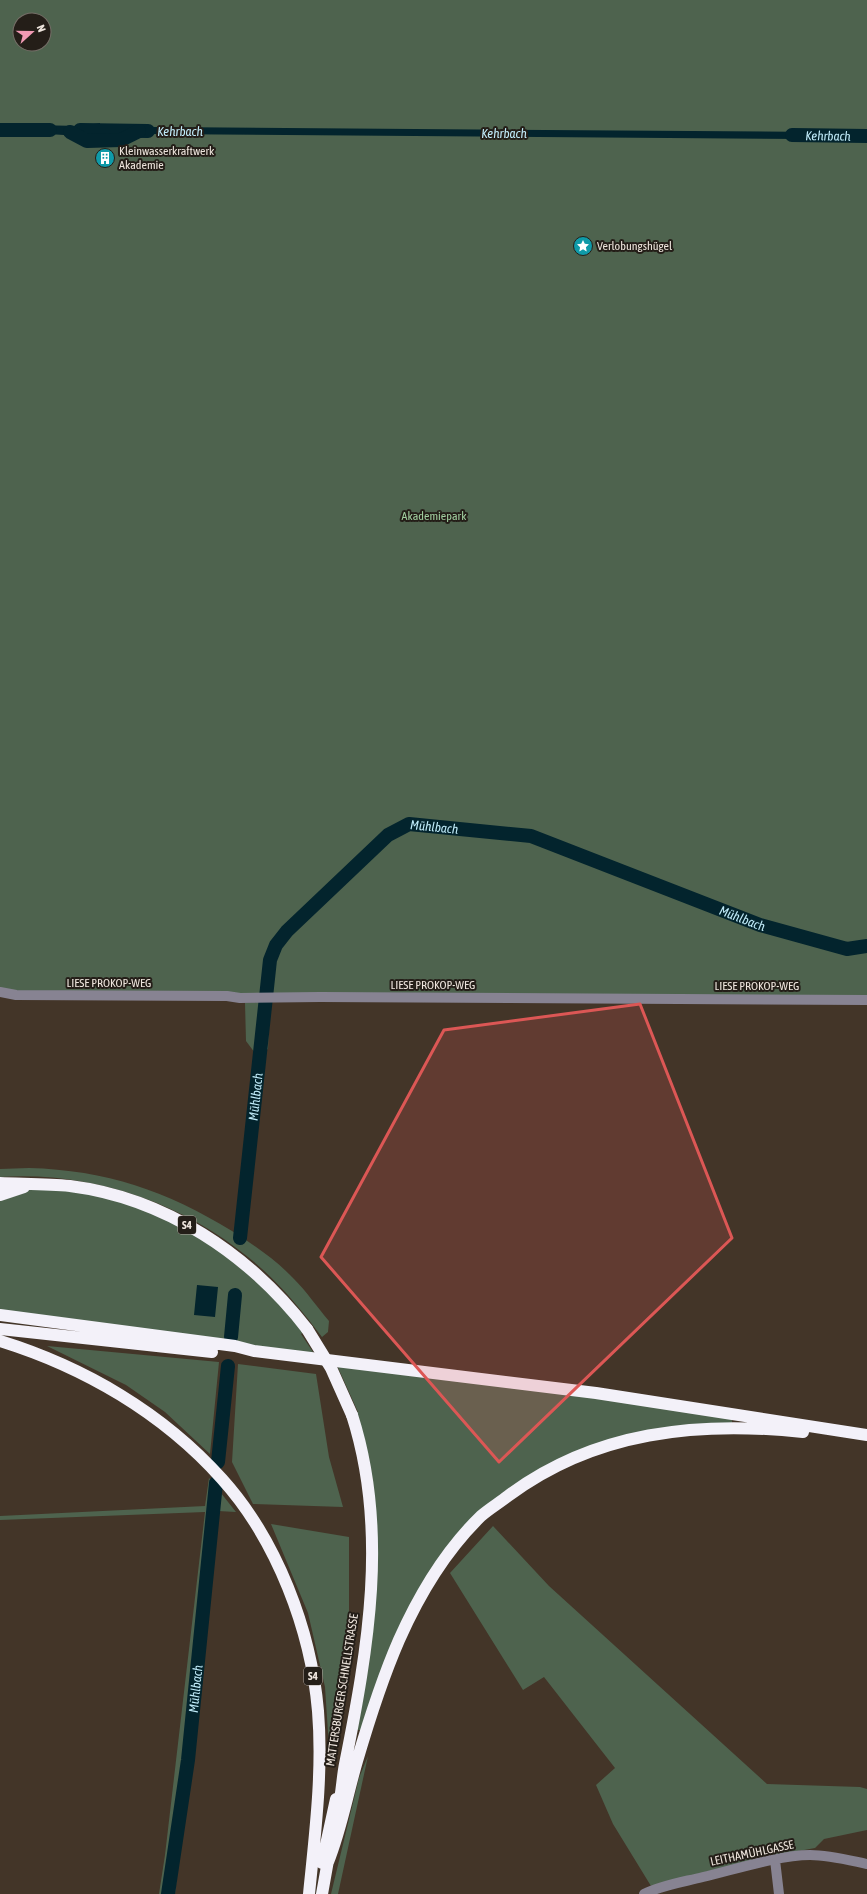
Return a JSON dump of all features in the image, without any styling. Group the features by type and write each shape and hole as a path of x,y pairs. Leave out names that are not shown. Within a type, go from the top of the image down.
{"highway":[{"name":"MATTERSBURGER SCHNELLSTRASSE","path":"0,1183 69,1186 109,1194 140,1204 188,1226 212,1240 245,1264 279,1296 306,1329 331,1368 352,1415 363,1456 370,1492 372,1580 361,1679 340,1786 339,1805 322,1894"},
{"path":"0,1195 34,1184"},
{"path":"0,1314 235,1346 254,1352 567,1389 867,1434"},
{"path":"0,1322 179,1339"},
{"path":"0,1329 234,1354 254,1352"},
{"name":"MATTERSBURGER SCHNELLSTRASSE","path":"0,1341 63,1364 108,1387 152,1417 193,1451 222,1479 246,1511 276,1563 297,1612 312,1664 318,1712 319,1765 309,1894"},
{"path":"328,1862 336,1842 357,1761 399,1641 421,1594 449,1553 482,1516 524,1484 558,1465 593,1449 630,1439 668,1432 732,1427 773,1429 867,1440"},
{"path":"316,1894 334,1804 340,1786"}],"street":[{"name":"LIESE PROKOP-WEG","path":"0,992 16,995 227,996 240,998 867,1000"},
{"name":"LEITHAMÜHLGASSE","path":"644,1894 775,1860 810,1855 834,1857 867,1864"},
{"path":"775,1860 779,1894"}],"highlighted area":[{"path":"640,1004 732,1238 499,1462 321,1257 444,1030"}],"green space":[{"name":"Akademiepark","path":"0,0 867,0 867,996 12,992 0,988"},
{"path":"270,1001 268,1049 261,1053 255,1053 246,1041 245,1003"},
{"path":"29,1168 84,1173 110,1178 160,1194 208,1217 257,1247 287,1272 329,1321 328,1332 322,1337 288,1295 269,1275 221,1237 193,1220 163,1205 132,1194 99,1185 66,1179 33,1176 0,1177 0,1169"},
{"path":"0,1183 109,1194 212,1240 307,1329 301,1334 317,1358 0,1315"},
{"path":"47,1346 219,1362 210,1454 165,1412 126,1385"},
{"path":"335,1361 732,1414 732,1427 593,1449 482,1516 421,1594 366,1732 352,1728 372,1531 352,1415 358,1412"},
{"path":"238,1364 316,1374 329,1457 343,1507 253,1504 232,1462"},
{"path":"209,1478 236,1512 218,1511 175,1894 159,1894 165,1855 205,1512 0,1520 0,1516 205,1506"},
{"path":"271,1524 349,1537 349,1682 330,1763 325,1687 308,1613"},
{"path":"493,1526 549,1586 767,1784 860,1787 867,1789 867,1830 824,1839 815,1848 772,1856 777,1848 749,1861 651,1886 613,1824 596,1785 615,1768 544,1677 523,1690 450,1573"},
{"path":"368,1756 338,1894 331,1894 359,1778"}],"water":[{"path":"100,123 100,138 88,138 86,143 64,135 31,133 32,125 80,126"},
{"path":"129,127 820,132 804,139 148,134 139,135 132,138 129,133"},
{"path":"197,1285 218,1287 215,1317 194,1315"}],"waterway":[{"name":"Kehrbach","path":"0,130 50,130"},
{"name":"Kehrbach","path":"80,130 148,131"},
{"name":"Kehrbach","path":"70,132 87,141 121,140 139,131"},
{"name":"Kehrbach","path":"792,135 867,136"},
{"name":"Mühlbach","path":"240,1238 270,960 276,945 287,931 388,835 409,824 531,836 760,925 847,949 867,946"},
{"name":"Mühlbach","path":"231,1337 235,1295"},
{"name":"Mühlbach","path":"218,1462 228,1366"},
{"name":"Mühlbach","path":"168,1894 188,1760 216,1483"}],"place":[{"name":"Kleinwasserkraftwerk Akademie","path":"105,158"},
{"name":"Verlobungshügel","path":"583,246"}]}
